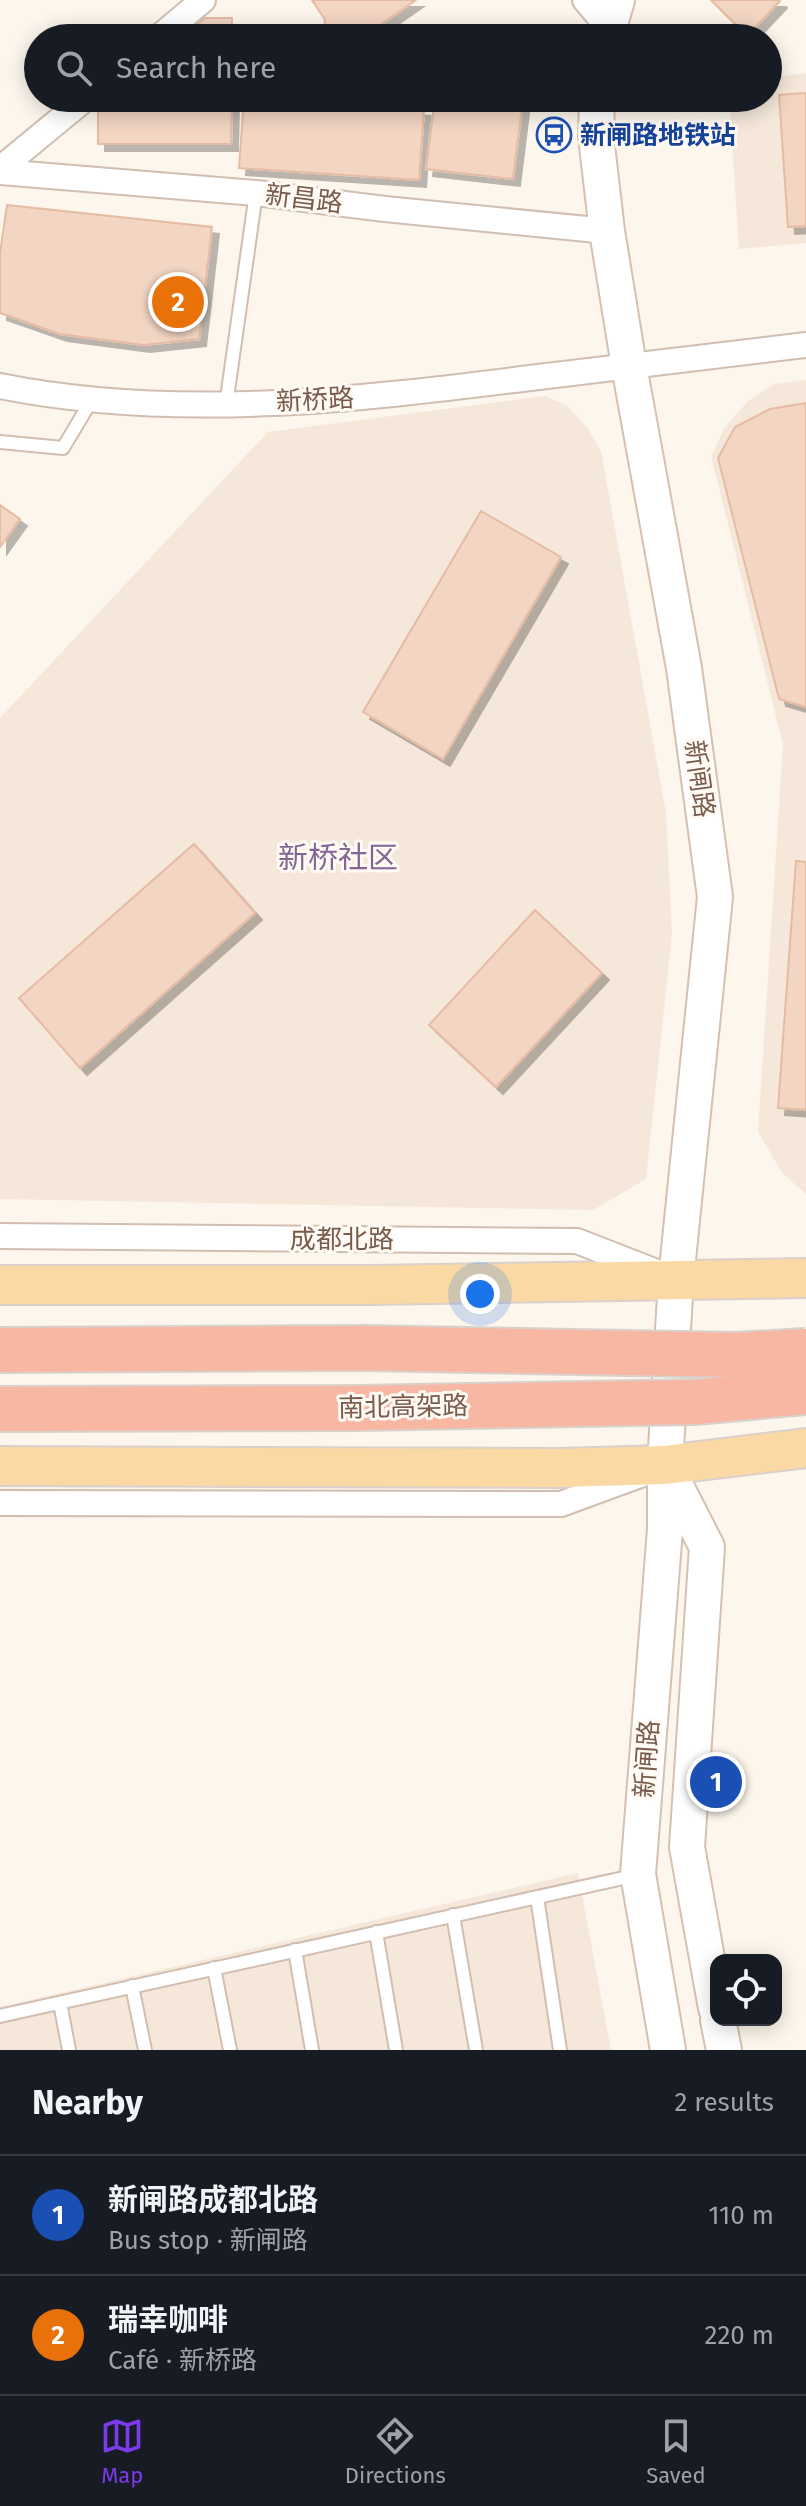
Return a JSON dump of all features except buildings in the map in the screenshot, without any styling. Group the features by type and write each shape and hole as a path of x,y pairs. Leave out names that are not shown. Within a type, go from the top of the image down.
{"highway":[{"path":"0,1350 364,1348 736,1355 806,1351"},
{"name":"南北高架路","path":"0,1409 359,1408 679,1402 806,1392"}],"main road":[{"name":"新闸路","path":"597,112 596,137 607,231 684,668 715,897 676,1279 665,1465 665,1529 638,1874 668,2050"},
{"name":"成都北路","path":"0,1285 373,1285 806,1278"},
{"path":"0,1466 559,1468 665,1465 806,1448"},
{"name":"新闸路","path":"665,1465 707,1547 687,1847 710,1975"},
{"path":"719,2026 724,2050"}],"street":[{"path":"175,24 203,0"},
{"path":"585,0 610,22"},
{"path":"0,170 69,112"},
{"name":"新昌路","path":"0,170 256,193 607,231"},
{"path":"629,366 806,345"},
{"name":"新桥路","path":"0,386 91,401 226,405 395,395 629,366"},
{"name":"成都北路","path":"0,1236 577,1241 676,1279"},
{"path":"0,1503 561,1504 665,1465"}],"lane":[{"path":"226,405 256,193"},
{"path":"0,442 63,448 91,401"},
{"path":"0,2016 638,1874"},
{"path":"537,1897 560,2050"},
{"path":"453,1915 476,2050"},
{"path":"376,1932 396,2050"},
{"path":"295,1950 312,2050"},
{"path":"214,1968 230,2050"},
{"path":"132,1986 145,2050"},
{"path":"60,2003 69,2050"}],"shaded area":[{"path":"806,73 806,243 739,249 730,112 782,112 782,76"},
{"path":"806,380 806,1194 783,1174 758,1132 783,745 711,456 725,427 748,401 774,384"},
{"path":"545,396 566,405 587,427 601,451 666,813 672,934 646,1179 593,1210 0,1199 0,718 268,432"},
{"path":"578,1873 611,2050 0,2050 0,2007"}],"place":[{"name":"新闸路地铁站","path":"554,135"},
{"name":"瑞幸咖啡","path":"178,302"},
{"name":"新闸路成都北路","path":"716,1782"}],"district":[{"name":"新桥社区","path":"338,858"}]}
